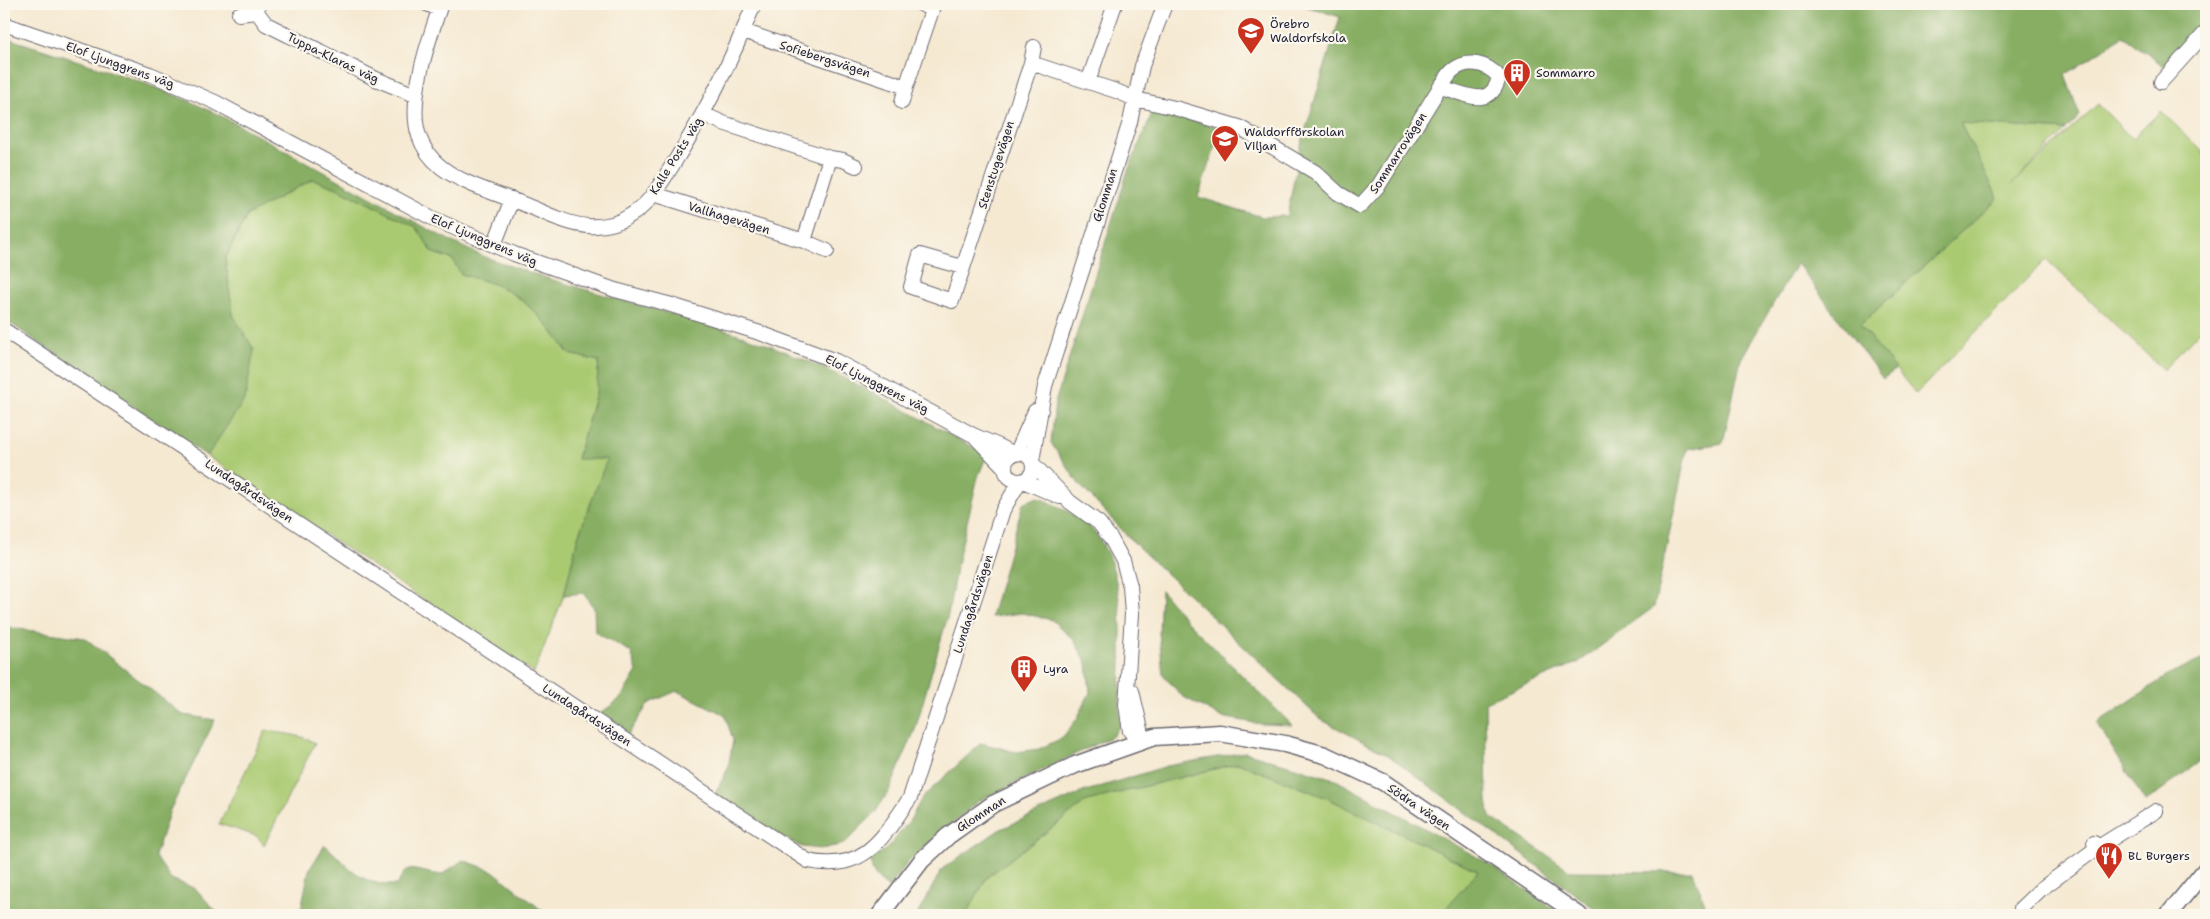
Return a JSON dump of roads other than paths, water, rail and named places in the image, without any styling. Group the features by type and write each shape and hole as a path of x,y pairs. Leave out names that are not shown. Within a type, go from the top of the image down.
{"main road":[{"name":"Södra vägen","path":"1140,743 1154,745 1188,740 1241,737 1285,744 1325,755 1383,782 1579,915"},
{"name":"Glomman","path":"881,915 922,860 948,836 993,804 1075,765 1140,743"},
{"path":"2168,915 2206,868"}],"street":[{"name":"Kalle Posts väg","path":"436,5 415,95 415,117 419,137 429,156 442,168 464,181 568,222 600,226 616,223 630,216 654,194 703,114 744,31 754,4"},
{"path":"1088,82 1115,4"},
{"name":"Glomman","path":"1015,454 1045,386 1135,100 1142,66 1165,4"},
{"path":"902,102 929,6"},
{"name":"Tuppa-Klaras väg","path":"239,14 257,8 266,24 376,79 415,95"},
{"name":"Elof Ljunggrens väg","path":"4,24 150,74 214,102 434,219 558,271 615,290 752,330 836,361 973,435 1015,454"},
{"name":"Sofiebergsvägen","path":"744,31 906,87"},
{"path":"2161,82 2206,32"},
{"name":"Stenstugevägen","path":"962,266 1031,63 1034,47"},
{"path":"1031,63 1116,91 1135,100"},
{"name":"Sommarrovägen","path":"1135,100 1175,108 1239,127 1315,172 1338,193 1360,206 1379,185 1440,87"},
{"path":"703,114 744,131 782,141 830,158 843,160 856,166"},
{"path":"804,241 830,158"},
{"name":"Vallhagevägen","path":"654,194 804,241 828,251"},
{"path":"494,245 512,199"},
{"name":"Lundagårdsvägen","path":"4,330 808,861 825,865 844,864 858,858 888,830 910,798 1003,510 1021,481"},
{"name":"Glomman","path":"1032,463 1045,386"},
{"name":"Elof Ljunggrens väg","path":"973,435 1005,469"},
{"path":"1070,502 1021,481 1012,480 1005,469 1005,462 1015,454 1025,455 1070,502 1099,523 1111,539 1123,561 1130,586 1132,614 1126,705 1130,730 1140,743"},
{"path":"1021,481 1031,475 1032,463"},
{"name":"Lundagårdsvägen","path":"1003,510 1005,469"},
{"path":"2021,915 2021,908 2041,889 2096,845 2156,811"}],"place":[{"name":"Örebro Waldorfskola","path":"1251,55"},
{"name":"Sommarro","path":"1517,97"},
{"name":"Waldorfförskolan Viljan","path":"1225,163"},
{"name":"Lyra","path":"1024,693"},
{"name":"BL Burgers","path":"2109,880"}]}
